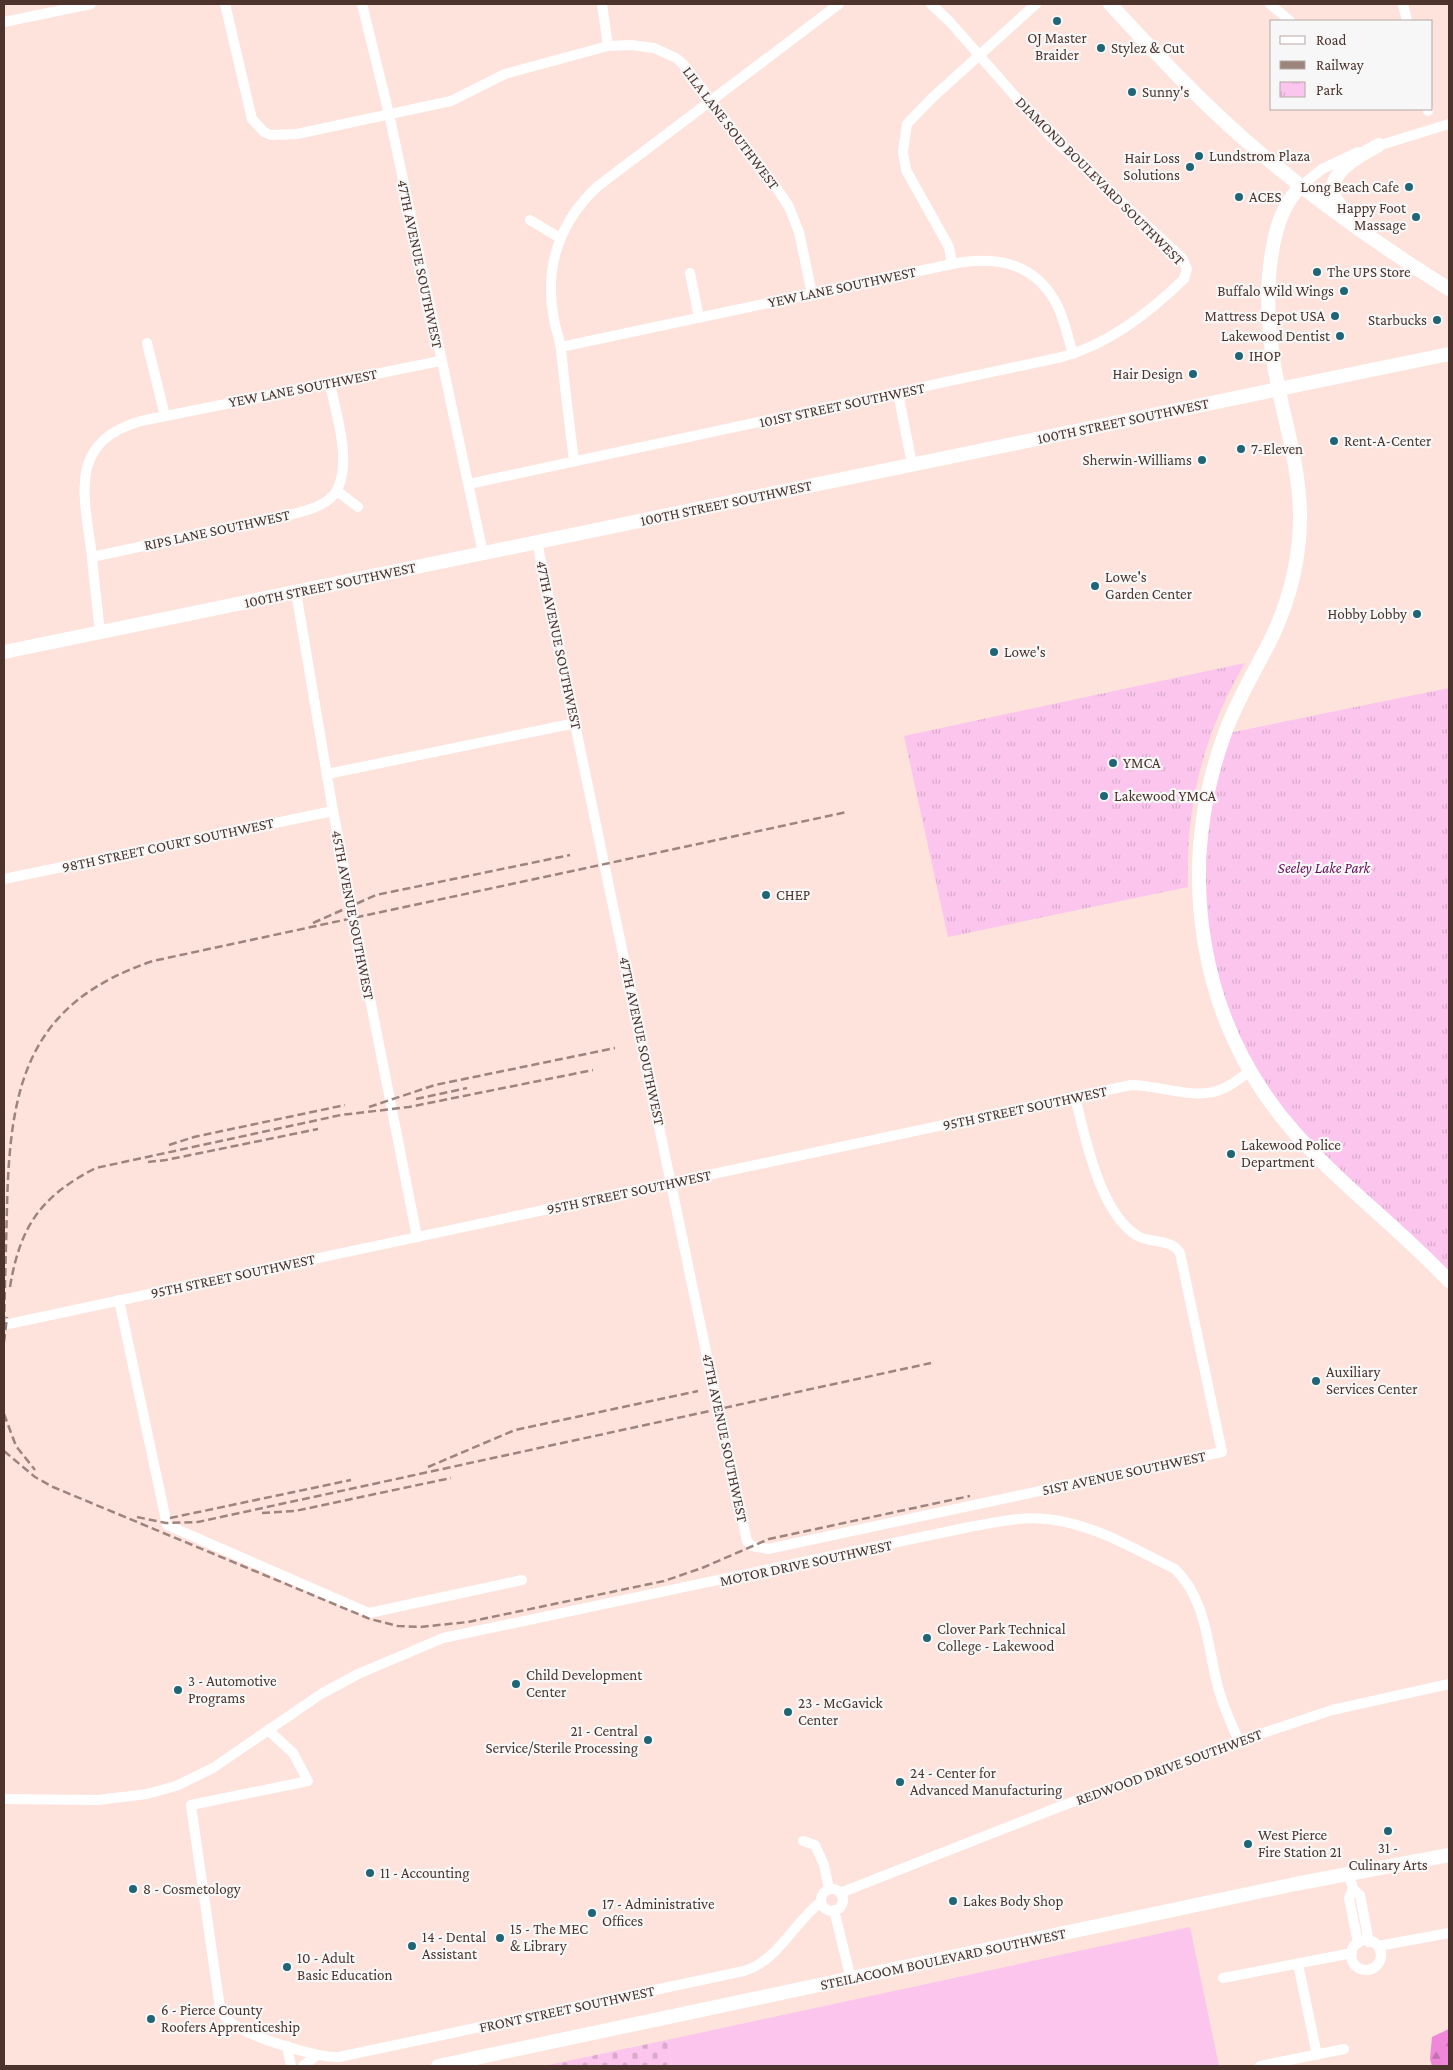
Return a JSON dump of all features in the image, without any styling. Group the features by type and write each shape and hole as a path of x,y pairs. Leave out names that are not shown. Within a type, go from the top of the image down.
{"main road":[{"path":"1110,4 1195,94 1244,139 1301,186 1360,230 1449,290"},
{"path":"1360,230 1335,198 1334,184 1344,167 1379,145"},
{"path":"1301,186 1288,203 1280,220 1269,271 1268,319 1279,389 1298,483 1300,518 1297,553 1290,588 1279,621 1240,696 1211,775 1202,816 1198,857 1201,922 1209,967 1224,1015 1250,1071 1278,1113 1311,1150 1449,1281"},
{"path":"1431,357 1449,347"},
{"name":"100TH STREET SOUTHWEST","path":"4,652 1449,354"},
{"name":"STEILACOOM BOULEVARD SOUTHWEST","path":"438,2066 1349,1874 1449,1855"}],"street":[{"path":"4,22 84,4"},
{"name":"LILA LANE SOUTHWEST","path":"225,4 252,119 264,132 277,136 297,134 451,100 505,74 608,46 643,46 676,58 692,74 758,161 789,207 799,232 812,294"},
{"name":"47TH AVENUE SOUTHWEST","path":"362,4 389,114 440,361 483,553"},
{"path":"602,4 608,46"},
{"path":"574,460 561,347 554,320 551,279 553,260 560,238 570,217 598,186 839,4"},
{"name":"DIAMOND BOULEVARD SOUTHWEST","path":"931,4 945,17 1050,136 1180,255 1187,269"},
{"path":"952,264 949,247 906,170 902,152 907,124 912,117 978,55 1036,4"},
{"path":"1270,4 1289,20"},
{"path":"1403,4 1407,20"},
{"path":"1301,186 1313,174 1332,163 1379,145 1449,124"},
{"path":"530,220 560,238"},
{"name":"YEW LANE SOUTHWEST","path":"561,347 952,264 977,260 997,260 1015,266 1036,278 1056,304 1073,354"},
{"name":"101ST STREET SOUTHWEST","path":"469,484 574,460 898,394 1073,354 1099,344 1118,333 1176,286 1186,276 1187,269"},
{"path":"690,273 699,318"},
{"path":"148,343 165,416"},
{"name":"YEW LANE SOUTHWEST","path":"100,633 83,484 90,460 102,443 118,430 129,424 165,416 440,361"},
{"path":"330,384 343,448 343,463 337,491 358,507"},
{"path":"898,394 912,464"},
{"name":"RIPS LANE SOUTHWEST","path":"92,557 293,514 321,505 337,491"},
{"name":"47TH AVENUE SOUTHWEST","path":"537,542 747,1541"},
{"name":"45TH AVENUE SOUTHWEST","path":"296,592 333,811 417,1237"},
{"path":"327,774 576,722"},
{"name":"98TH STREET COURT SOUTHWEST","path":"4,879 333,811"},
{"name":"95TH STREET SOUTHWEST","path":"4,1324 1131,1085 1206,1094 1229,1086 1250,1071"},
{"name":"51ST AVENUE SOUTHWEST","path":"747,1541 752,1546 768,1549 1222,1452 1178,1249 1168,1244 1143,1239 1134,1234 1119,1217 1097,1177 1076,1097"},
{"path":"119,1300 166,1525 369,1613 522,1580"},
{"name":"MOTOR DRIVE SOUTHWEST","path":"4,1799 98,1800 147,1794 176,1786 213,1768 321,1694 358,1674 443,1638 969,1527 1018,1519 1046,1519 1085,1526 1175,1569 1186,1580 1197,1598 1220,1694 1239,1741"},
{"name":"REDWOOD DRIVE SOUTHWEST","path":"840,1893 1059,1806 1239,1741 1332,1710 1449,1684"},
{"name":"FRONT STREET SOUTHWEST","path":"268,1730 293,1753 308,1781 191,1805 220,2008 233,2024 316,2056 339,2058 754,1969 764,1962 811,1910 822,1902"},
{"path":"803,1842 815,1845 824,1865 829,1890"},
{"path":"1349,1874 1353,1889 1360,1895 1374,1944 1381,1954 1379,1963 1370,1970 1358,1967 1352,1953 1352,1948 1358,1943 1374,1944 1449,1933"},
{"path":"1353,1889 1349,1898 1358,1943"},
{"path":"829,1890 840,1893 842,1903 834,1910 827,1910 822,1902 823,1894 829,1890"},
{"path":"834,1910 851,1979"},
{"path":"1223,1978 1352,1953"},
{"path":"1298,1964 1317,2055"},
{"path":"287,2046 291,2066"},
{"path":"1260,2066 1344,2049"},
{"path":"303,2066 316,2056"}],"green space":[{"path":"1245,663 1218,716 1200,771 1190,828 1188,887 948,937 904,736"},
{"name":"Seeley Lake Park","path":"1449,688 1449,1275 1295,1132 1224,1015 1198,879 1224,734"},
{"path":"1190,1927 1219,2066 672,2066 667,2040"},
{"path":"1449,2029 1449,2066 1432,2066 1430,2059 1432,2037"},
{"path":"667,2040 672,2066 544,2066"}],"railway":[{"path":"4,1324 9,1163 13,1123 21,1087 34,1054 52,1025 77,1000 111,979 153,961 847,812"},
{"path":"313,923 376,895 570,855"},
{"path":"369,1107 435,1085 615,1048"},
{"path":"10,1287 20,1247 36,1215 61,1190 96,1168 341,1115 409,1107 593,1070"},
{"path":"416,1099 467,1088"},
{"path":"169,1145 194,1137 345,1105"},
{"path":"148,1162 318,1129"},
{"path":"4,1342 7,1317"},
{"path":"137,1517 166,1523 198,1522 931,1363"},
{"path":"428,1467 515,1430 698,1391"},
{"path":"4,1414 16,1446 35,1470"},
{"path":"4,1451 35,1477 53,1487 370,1619 398,1626 420,1627 468,1622 664,1581 702,1568 769,1539 970,1496"},
{"path":"262,1513 295,1511 451,1478"},
{"path":"170,1518 351,1480"}],"place":[{"name":"OJ Master Braider","path":"1057,21"},
{"name":"Stylez & Cut","path":"1101,48"},
{"name":"Sunny's","path":"1132,92"},
{"name":"Lundstrom Plaza","path":"1199,156"},
{"name":"Hair Loss Solutions","path":"1190,167"},
{"name":"Long Beach Cafe","path":"1409,187"},
{"name":"ACES","path":"1239,197"},
{"name":"Happy Foot Massage","path":"1416,217"},
{"name":"The UPS Store","path":"1317,272"},
{"name":"Buffalo Wild Wings","path":"1344,291"},
{"name":"Mattress Depot USA","path":"1335,316"},
{"name":"Starbucks","path":"1437,320"},
{"name":"Lakewood Dentist","path":"1340,336"},
{"name":"IHOP","path":"1239,356"},
{"name":"Hair Design","path":"1193,374"},
{"name":"Rent-A-Center","path":"1334,441"},
{"name":"7-Eleven","path":"1241,449"},
{"name":"Sherwin-Williams","path":"1202,460"},
{"name":"Lowe's Garden Center","path":"1095,586"},
{"name":"Hobby Lobby","path":"1417,614"},
{"name":"Lowe's","path":"994,652"},
{"name":"YMCA","path":"1113,763"},
{"name":"Lakewood YMCA","path":"1104,796"},
{"name":"CHEP","path":"766,895"},
{"name":"Lakewood Police Department","path":"1231,1154"},
{"name":"Auxiliary Services Center","path":"1316,1381"},
{"name":"Clover Park Technical College - Lakewood","path":"927,1638"},
{"name":"Child Development Center","path":"516,1684"},
{"name":"3 - Automotive Programs","path":"178,1690"},
{"name":"23 - McGavick Center","path":"788,1712"},
{"name":"21 - Central Service/Sterile Processing","path":"648,1740"},
{"name":"24 - Center for Advanced Manufacturing","path":"900,1782"},
{"name":"31 - Culinary Arts","path":"1388,1831"},
{"name":"West Pierce Fire Station 21","path":"1248,1844"},
{"name":"11 - Accounting","path":"370,1873"},
{"name":"8 - Cosmetology","path":"133,1889"},
{"name":"Lakes Body Shop","path":"953,1901"},
{"name":"17 - Administrative Offices","path":"592,1913"},
{"name":"15 - The MEC & Library","path":"500,1938"},
{"name":"14 - Dental Assistant","path":"412,1946"},
{"name":"10 - Adult Basic Education","path":"287,1967"},
{"name":"6 - Pierce County Roofers Apprenticeship","path":"151,2019"}]}
